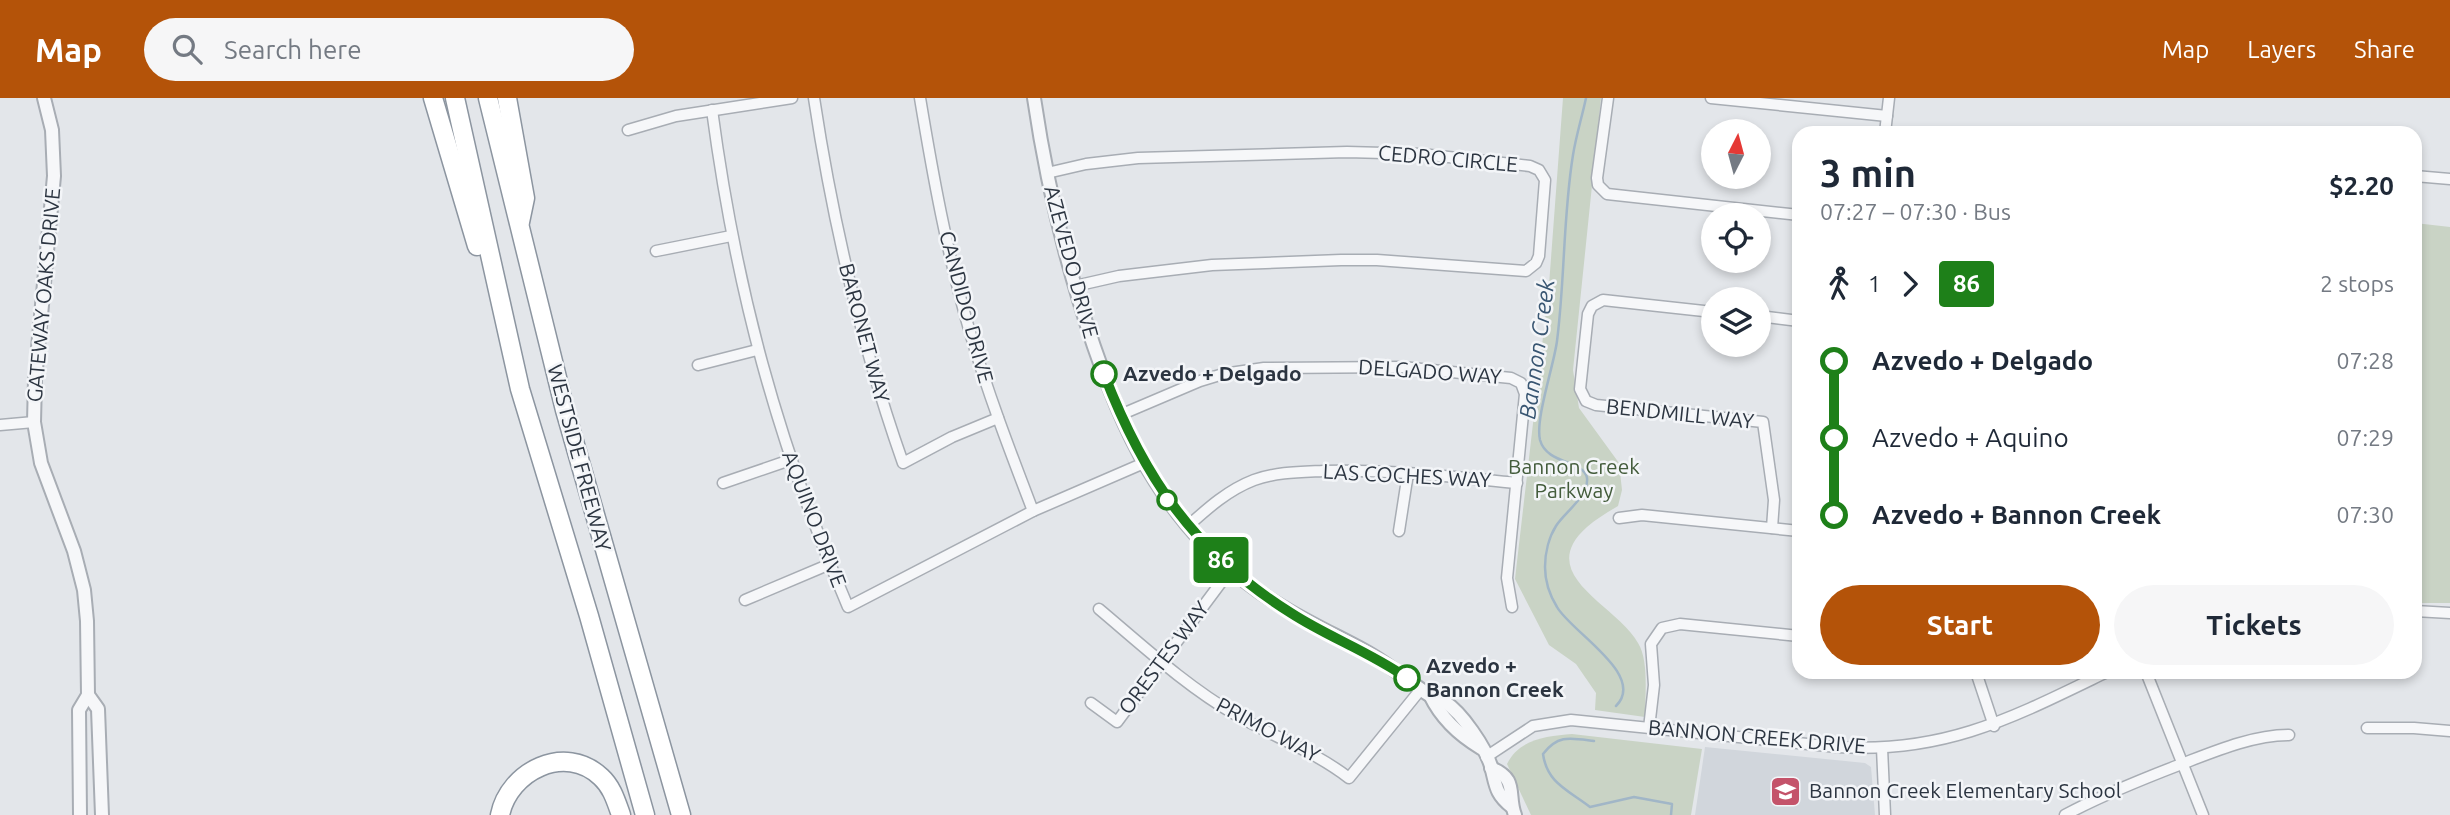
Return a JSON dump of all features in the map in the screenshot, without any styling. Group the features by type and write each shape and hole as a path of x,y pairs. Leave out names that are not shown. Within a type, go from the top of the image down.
{"highway":[{"path":"433,98 520,388"},
{"name":"WESTSIDE FREEWAY","path":"455,98 520,388 589,616 645,815"},
{"name":"WESTSIDE FREEWAY","path":"488,98 565,410 681,815"},
{"path":"507,98 525,198 519,229"},
{"path":"500,815 509,792 523,775 541,765 561,761 583,765 601,776 612,792 621,815"}],"street":[{"name":"GATEWAY OAKS DRIVE","path":"44,98 52,130 54,176 34,384 34,422 41,463 74,551 87,621 88,695 79,709 80,815"},
{"path":"628,130 676,117 792,98"},
{"name":"BARONET WAY","path":"814,98 829,193 848,280 871,366 903,463 998,418"},
{"name":"CANDIDO DRIVE","path":"920,98 955,276 998,418 1032,511"},
{"name":"AZEVEDO DRIVE","path":"1034,98 1047,173 1075,286 1120,415 1143,463 1188,526 1231,569 1293,615 1367,652 1425,692 1446,702 1475,736 1486,758 1502,772 1513,792 1513,811"},
{"path":"1608,98 1597,178 1598,185 1607,194 1792,214"},
{"path":"1711,98 1887,116"},
{"path":"1886,126 1889,98"},
{"name":"AQUINO DRIVE","path":"712,110 731,236 757,350 790,460 848,607 1032,511 1143,463"},
{"name":"CEDRO CIRCLE","path":"1047,173 1099,162 1138,158 1387,152 1530,166 1539,170 1545,180 1539,256 1532,268 1521,272 1413,262 1341,260 1212,265 1119,276 1075,286"},
{"path":"2422,177 2450,179"},
{"path":"656,251 731,236"},
{"name":"BENDMILL WAY","path":"1701,311 1603,300 1597,302 1588,314 1580,389 1586,401 1596,405 1763,422 1773,500 1772,528"},
{"path":"1771,318 1792,320"},
{"path":"698,365 757,350"},
{"name":"DELGADO WAY","path":"1120,415 1200,381 1223,374 1264,368 1402,367 1511,378 1521,383 1525,394 1507,578 1512,607"},
{"path":"0,425 34,422"},
{"path":"723,483 790,460"},
{"name":"LAS COCHES WAY","path":"1188,526 1229,492 1269,475 1291,472 1347,470 1517,483"},
{"path":"1399,531 1408,473"},
{"path":"1619,518 1642,515 1792,530"},
{"path":"745,600 830,564"},
{"name":"ORESTES WAY","path":"1091,703 1117,722 1231,569"},
{"name":"PRIMO WAY","path":"1098,609 1227,709 1263,730 1312,752 1349,778 1425,692"},
{"path":"2422,611 2450,613"},
{"path":"1649,728 1654,685 1651,644 1662,628 1680,624 1792,635"},
{"path":"1978,679 1994,726"},
{"name":"BANNON CREEK DRIVE","path":"1486,758 1522,732 1545,723 1571,720 1837,747 1882,748 1948,739 1994,726 2092,679"},
{"path":"2149,679 2203,815"},
{"name":"GATEWAY OAKS DRIVE","path":"88,695 98,709 102,815"},
{"path":"2367,728 2450,731"},
{"path":"2065,815 2120,788 2183,764 2266,737 2289,735"},
{"path":"1882,748 1885,815"}],"shaded area":[{"name":"Bannon Creek Elementary School","path":"1705,747 1865,763 1871,767 1875,815 1695,815"}],"green space":[{"name":"Bannon Creek Parkway","path":"1563,98 1601,98 1573,370 1579,408 1619,463 1622,490 1618,506 1587,527 1573,544 1569,560 1574,575 1584,589 1628,629 1638,643 1645,668 1645,717 1595,710 1596,693 1576,664 1549,645 1515,579 1549,285"},
{"path":"2422,224 2450,227 2450,603 2422,603"},
{"path":"1572,734 1702,749 1691,815 1531,815 1507,764 1526,744"}],"waterway":[{"name":"Bannon Creek","path":"1586,98 1570,178 1557,341 1539,431 1544,448 1584,472 1587,485 1549,540 1545,572 1557,607 1603,654 1622,681 1623,694 1616,706"},
{"name":"Bannon Creek","path":"1594,741 1560,740 1543,754 1549,772 1560,785 1590,807 1634,797 1672,804 1671,815"}],"bus line":[{"name":"86","path":"1104,374 1126,430 1143,463 1168,500 1206,546 1268,599 1293,615 1367,652 1407,678"}],"place":[{"name":"Azvedo + Delgado","path":"1104,374"},
{"name":"Azvedo + Bannon Creek","path":"1407,678"},
{"name":"Bannon Creek Elementary School","path":"1786,791"}]}
